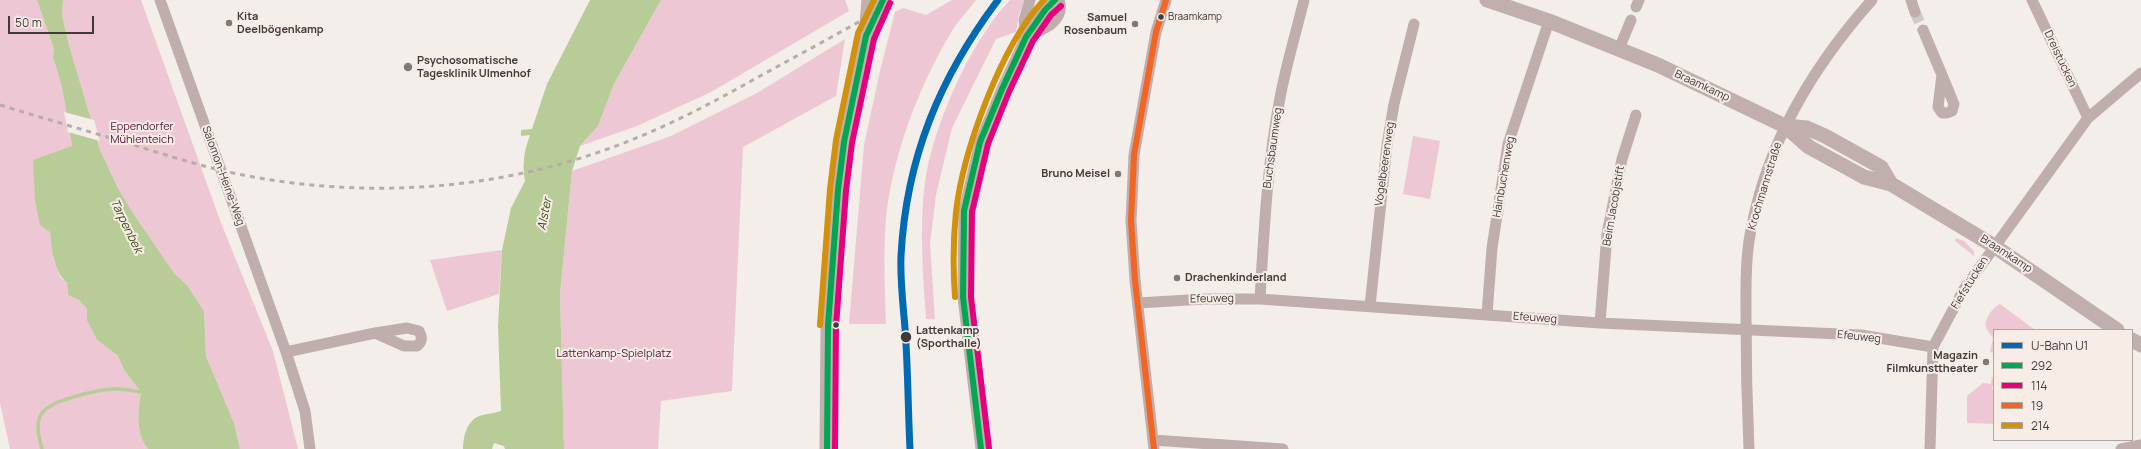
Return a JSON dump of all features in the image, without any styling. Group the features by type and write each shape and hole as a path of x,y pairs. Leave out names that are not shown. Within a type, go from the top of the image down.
{"main road":[{"path":"827,449 828,333 838,190 844,142 866,36 869,0"},
{"path":"866,36 883,0"},
{"name":"Braamkamp","path":"1487,0 1549,21 1665,68 1785,126 1807,128 1825,136 1881,167 1891,184 1994,246 2116,329"}],"street":[{"name":"Salomon-Heine-Weg","path":"160,0 286,352 305,411 310,449"},
{"path":"1026,37 1024,20 1030,0"},
{"path":"981,449 963,297 964,211 980,142 1026,37 1045,10 1055,0"},
{"path":"1026,37 1054,22 1060,14 1059,0"},
{"path":"1166,0 1156,32 1134,155 1131,221 1153,445 1284,449"},
{"name":"Buchsbaumweg","path":"1260,298 1265,211 1272,142 1280,98 1304,0"},
{"name":"Krochmannstraße","path":"1748,449 1746,273 1752,225 1771,160 1785,126 1803,93 1842,34 1872,0"},
{"path":"1911,0 1915,12"},
{"name":"Dreistücken","path":"2032,0 2088,118"},
{"path":"1619,49 1631,20"},
{"name":"Hainbuchenweg","path":"1487,314 1492,248 1508,144 1549,21"},
{"name":"Vogelbeerenweg","path":"1370,306 1387,145 1394,104 1414,24"},
{"path":"1923,30 1942,75"},
{"name":"Fiefstücken","path":"1930,449 1932,347 1964,289 2088,118 2141,73"},
{"name":"Beim Jacobjstift","path":"1600,322 1607,234 1622,159 1636,115"},
{"name":"Efeuweg","path":"1138,303 1205,299 1260,298 1600,322 1746,328 1861,335 1932,347"},
{"path":"286,352 375,334"},
{"path":"2121,449 2141,445"}],"green space":[{"path":"0,0 37,0 54,49 53,57 62,87 72,146 50,232 54,262 61,278 67,283 68,295 79,300 87,309 88,320 97,340 118,356 124,370 141,392 138,422 141,436 148,449 10,449 0,403"},
{"name":"Eppendorfer Mühlenteich","path":"63,0 141,0 221,223 273,351 298,449 240,449 234,423 206,356 204,311 187,285 174,273 135,216 118,188 100,150 69,45 62,15"},
{"path":"661,0 845,0 849,11 711,92 637,126 580,146 598,126 614,84"},
{"path":"952,0 976,0 955,27 937,57 908,124 894,171 889,194 885,231 884,258 886,324 849,324 864,145 880,71 895,12 903,8 926,15"},
{"path":"1010,0 1025,0 1019,14 1016,32 996,39 952,128 936,195 930,244 935,319 926,319 922,250 922,216 925,182 929,160 945,111 968,61 981,38"},
{"name":"Lattenkamp-Spielplatz","path":"845,39 836,96 743,147 732,391 661,401 658,449 564,449 560,294 572,171 671,136 757,93"},
{"path":"1413,136 1440,141 1430,199 1403,194"},
{"path":"1956,238 1964,241 1974,251 1974,256 1955,241"},
{"path":"502,250 499,294 447,311 430,260"},
{"path":"2000,304 2034,329 1993,329 1993,338 1987,330 1985,324 1990,314"},
{"path":"1993,338 1993,353 1990,352"},
{"path":"1992,376 1993,424 1967,423 1967,396 1983,383 1991,384"}],"water":[{"name":"Eppendorfer Mühlenteich","path":"37,0 63,0 62,15 69,45 100,150 118,188 135,216 174,273 187,285 204,311 206,356 234,423 240,449 148,449 141,436 138,422 141,392 124,370 118,356 97,340 87,320 87,309 79,300 68,295 67,283 62,278 54,259 50,232 40,225 35,200 33,160 72,146 62,87 53,57 54,49"},
{"name":"Alster","path":"590,0 661,0 614,84 598,126 580,146 572,171 560,294 564,449 505,449 504,446 494,443 492,449 463,449 466,431 473,420 479,416 501,411 498,326 502,250 511,208 525,181 524,158 530,135 521,136 521,130 532,129 547,84"}],"pier":[{"path":"64,112 94,120 100,141 68,132"}],"waterway":[{"path":"42,449 38,426 40,417 47,408 75,396 96,391 123,389 141,392"}],"tunnel":[{"path":"1915,12 1923,30"}],"railway":[{"path":"0,105 190,162 243,175 293,183 343,187 394,188 445,185 495,178 545,168 593,154 641,136 671,123 716,100 898,0"}],"metro line":[{"name":"U1","path":"910,449 907,358 901,283 901,256 904,220 910,185 919,152 943,89 977,29 998,0"}],"transit line":[{"name":"214","path":"820,325 830,189 836,140 858,33 874,0"},
{"name":"292","path":"827,449 828,326 838,190 844,142 866,36 883,0"},
{"name":"214","path":"955,297 955,223 960,187 967,159 986,100 999,71 1028,20 1044,0"},
{"name":"292","path":"981,449 963,297 964,211 980,142 1002,89 1026,37 1045,10 1055,0"},
{"name":"19","path":"1154,449 1135,280 1131,221 1134,155 1156,32 1166,0"},
{"name":"114","path":"835,449 836,326 846,191 852,143 874,39 890,3"},
{"name":"114","path":"989,448 971,297 972,212 988,144 1009,92 1033,41 1051,15 1061,6"}],"place":[{"name":"Braamkamp","path":"1161,17"},
{"name":"Kita Deelbögenkamp","path":"229,23"},
{"name":"Samuel Rosenbaum","path":"1135,24"},
{"name":"Psychosomatische Tagesklinik Ulmenhof","path":"408,67"},
{"name":"Bruno Meisel","path":"1118,174"},
{"name":"Drachenkinderland","path":"1177,278"},
{"name":"Lattenkamp (Sporthalle)","path":"906,337"},
{"name":"Magazin Filmkunsttheater","path":"1986,362"}],"water label":[{"name":"Tarpenbek","path":"126,226"}]}
